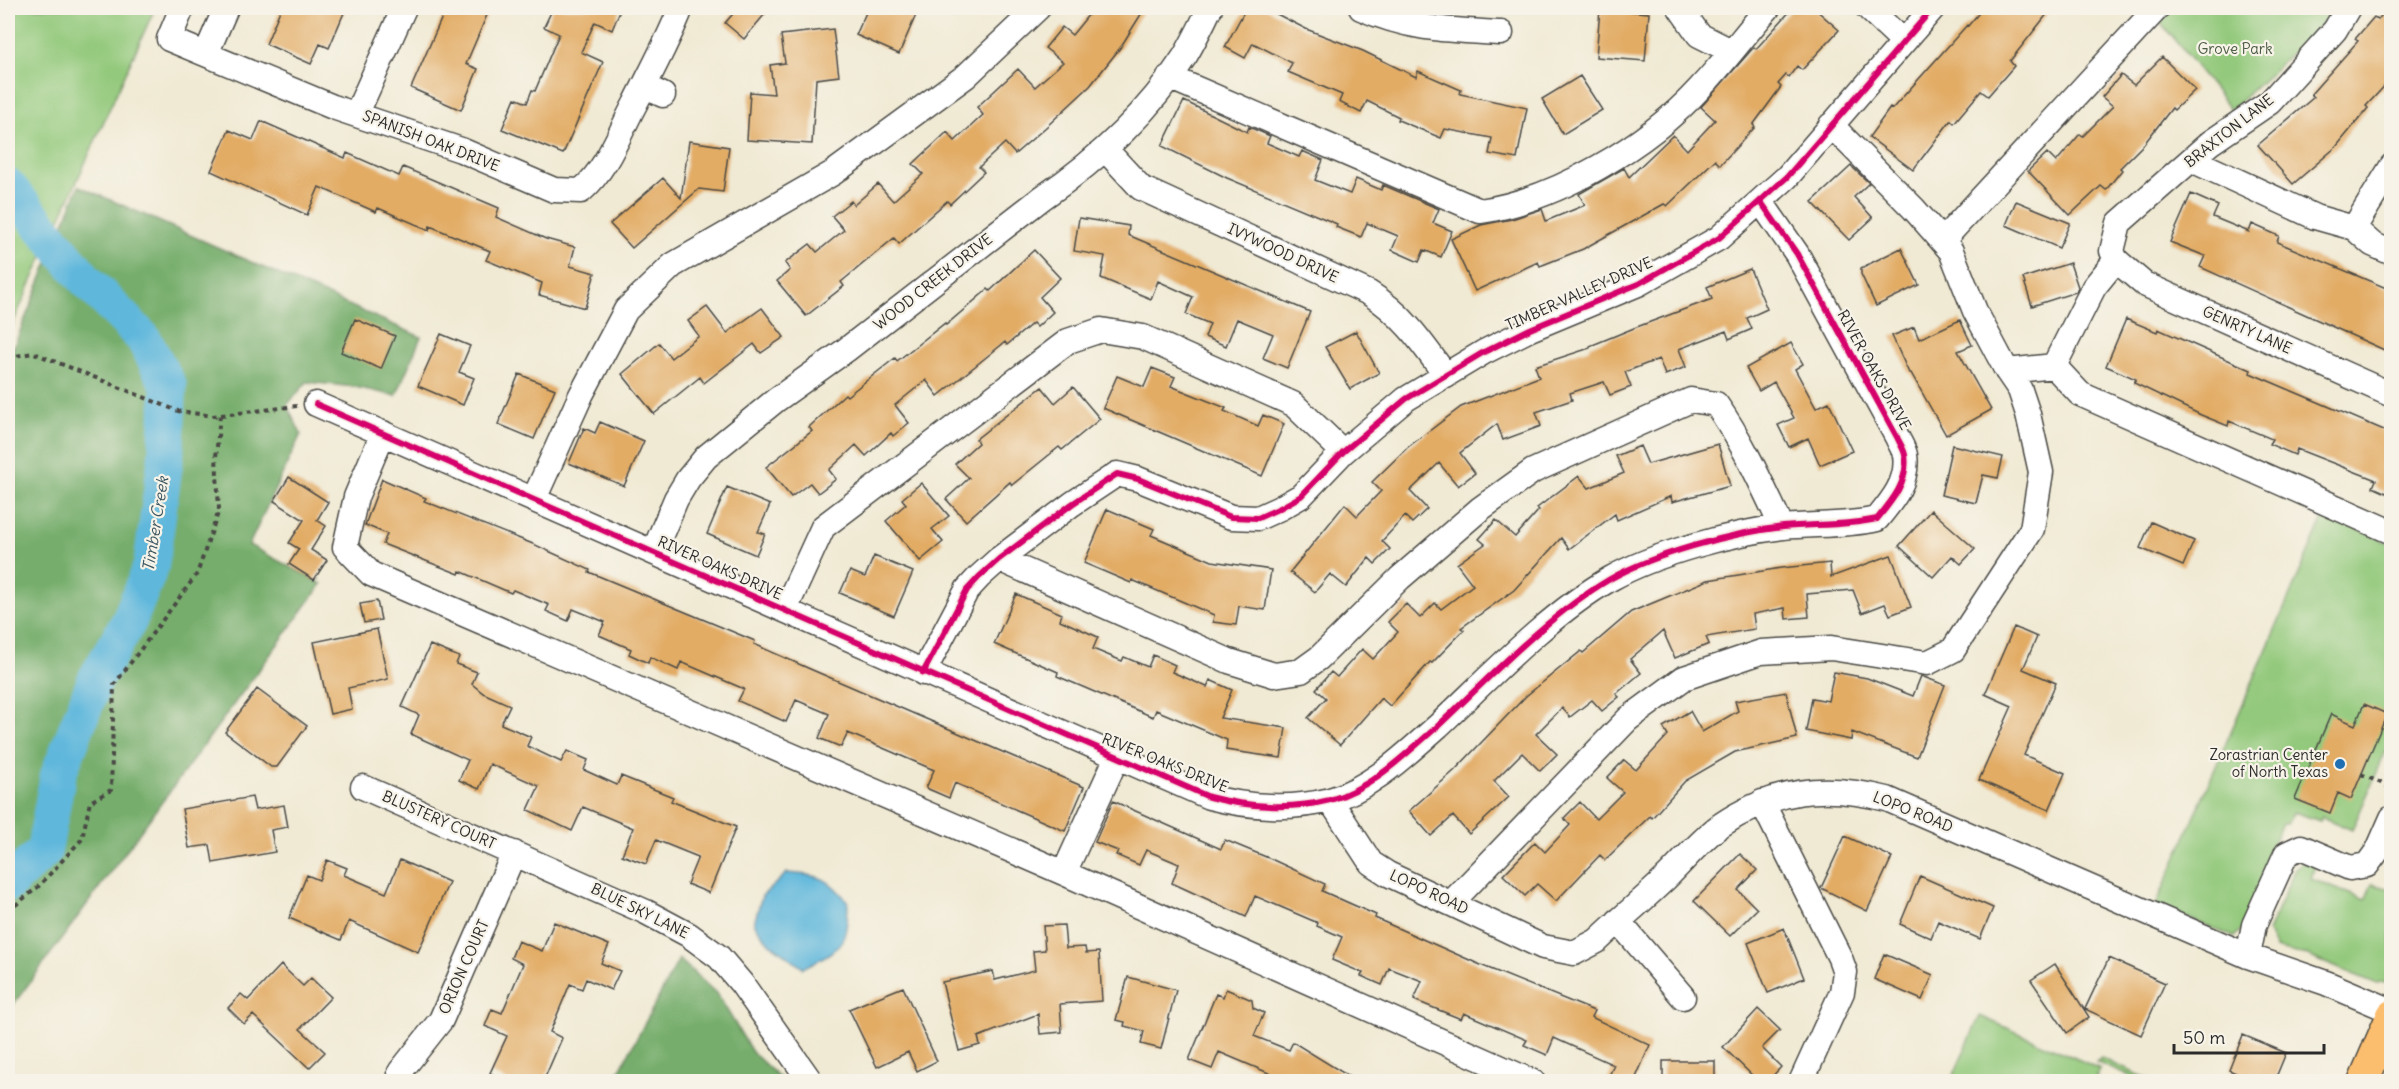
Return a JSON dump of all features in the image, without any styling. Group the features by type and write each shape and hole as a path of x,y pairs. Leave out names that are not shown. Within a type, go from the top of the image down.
{"main road":[{"path":"2363,1082 2391,1013"}],"street":[{"name":"SPANISH OAK DRIVE","path":"182,8 169,39 333,107 461,150 554,190 581,191 596,178 654,90 681,8"},
{"path":"206,54 226,8"},
{"path":"357,114 404,8"},
{"path":"534,499 581,395 626,310 673,265 833,173 947,90 966,76 1038,8"},
{"name":"WOOD CREEK DRIVE","path":"654,551 676,499 688,479 706,457 776,400 846,350 1042,198 1072,178 1105,149 1149,105 1185,55 1210,8"},
{"path":"1361,8 1379,16 1421,28 1501,33"},
{"path":"1680,8 1699,35 1731,51"},
{"path":"1169,77 1480,211 1508,207 1573,180 1591,172 1644,139 1700,90 1767,8"},
{"path":"1868,8 1903,41"},
{"name":"TIMBER VALLEY DRIVE","path":"923,673 967,590 999,559 1072,504 1117,474 1138,479 1231,517 1258,518 1301,496 1343,452 1406,399 1484,352 1530,329 1638,284 1719,238 1787,177 1933,8"},
{"path":"1942,241 2157,8"},
{"name":"BRAXTON LANE","path":"2114,256 2119,223 2210,143 2270,102 2335,30 2348,8"},
{"path":"1451,903 1628,719 1684,678 1761,652 1831,648 1927,663 1953,650 2032,528 2041,472 2028,414 2020,390 2007,371 1975,311 1951,251 1831,125"},
{"name":"IVYWOOD DRIVE","path":"1105,149 1141,188 1369,292 1388,304 1414,330 1446,376"},
{"path":"2192,160 2315,217 2354,228 2372,244 2391,253"},
{"path":"2354,228 2391,166"},
{"name":"RIVER OAKS DRIVE","path":"316,404 1209,797 1258,806 1330,800 1360,787 1398,761 1562,610 1611,579 1657,557 1736,536 1782,527 1854,524 1877,519 1899,489 1905,455 1797,254 1761,202"},
{"path":"2054,366 2094,286 2114,256"},
{"name":"GENRTY LANE","path":"2114,256 2144,284 2391,396"},
{"path":"785,610 823,527 1068,341 1101,330 1143,337 1293,404 1343,452"},
{"path":"2007,371 2054,366"},
{"path":"2054,366 2080,394 2391,532"},
{"path":"999,559 1229,661 1274,675 1300,671 1319,658 1400,578 1480,509 1533,471 1691,400 1716,404 1730,423 1782,527"},
{"path":"383,433 356,497 345,547 370,574 1064,873 1533,1082"},
{"path":"1064,873 1117,757"},
{"name":"BLUSTERY COURT","path":"363,787 514,853"},
{"name":"LOPO ROAD","path":"1330,800 1371,863 1388,874 1543,947 1574,953 1597,941 1720,826 1762,802 1802,791 1821,789 1862,792 1887,799 2248,956 2326,983 2391,1013"},
{"path":"1762,802 1845,972 1842,992 1802,1082"},
{"path":"2248,956 2254,925 2286,854 2301,847 2350,868 2367,865 2378,850 2391,818"},
{"name":"ORION COURT","path":"400,1072 441,1020 514,853"},
{"name":"BLUE SKY LANE","path":"514,853 646,912 689,935 719,957 811,1082"},
{"path":"1618,921 1683,997"}],"path":[{"path":"8,357 34,353 178,411 220,415 316,404"},
{"path":"8,911 38,887 82,838 90,802 111,790 114,685 197,574 219,510 216,457 220,415"},
{"path":"2361,774 2391,788"},
{"path":"8,1072 10,1082"}],"green space":[{"path":"8,8 155,8 8,334"},
{"name":"Grove Park","path":"2174,8 2333,8 2327,20 2231,110 2161,23"},
{"path":"79,186 421,337 396,396 355,387 307,382 287,405 301,434 249,545 322,584 8,1012 8,361"},
{"path":"2325,514 2391,544 2391,757 2386,751 2352,830 2322,817 2320,821 2294,812 2287,824 2282,823 2272,845 2276,849 2243,928 2234,937 2156,905"},
{"path":"2316,862 2311,879 2365,900 2372,884 2391,889 2391,981 2375,983 2308,956 2276,948 2268,932 2295,868 2302,863"},
{"path":"679,959 718,995 752,1052 783,1081 614,1081"},
{"path":"1980,1016 2100,1069 2095,1080 1951,1081"},
{"path":"2101,1058 2152,1081 2141,1081 2096,1062"}],"water":[{"path":"787,873 822,878 834,886 848,902 846,928 839,944 826,956 803,968 767,941 754,923 762,896"}],"building":[{"path":"281,8 346,8 329,48 320,44 311,64 266,44"},
{"path":"446,8 490,8 466,64 478,69 461,110 411,88"},
{"path":"553,8 621,8 612,30 595,22 581,52 603,62 563,154 502,129 515,98 527,103 532,90 535,91 559,34 544,27"},
{"path":"738,8 770,8 744,39 725,23"},
{"path":"868,8 919,8 899,54 856,35"},
{"path":"1094,8 1145,8 1120,48 1090,86 1046,127 1015,154 1005,143 979,167 984,172 950,204 947,201 899,244 894,238 841,282 844,286 806,316 777,281 790,270 785,263 810,244 817,252 844,230 832,216 851,201 854,205 878,184 893,201 923,174 913,164 947,132 955,141 983,115 977,107 1018,69 1035,87 1063,62 1045,48 1062,27 1072,35"},
{"path":"1246,8 1265,8 1306,29 1363,51 1416,77 1418,71 1461,90 1460,94 1527,108 1517,159 1489,154 1492,138 1445,129 1441,138 1398,120 1399,117 1367,101 1361,113 1339,102 1342,95 1288,72 1292,63 1253,43 1245,58 1225,47"},
{"path":"1793,8 1814,8 1839,30 1802,70 1797,66 1789,77 1786,75 1778,84 1781,87 1753,125 1755,127 1720,165 1715,160 1667,206 1664,204 1583,249 1540,266 1538,262 1475,291 1451,239 1481,225 1512,219 1542,209 1546,221 1585,205 1579,194 1624,168 1629,177 1673,135 1687,150 1715,120 1701,107 1754,47 1756,49"},
{"path":"1983,8 2052,8 2010,61 2014,66 1988,96 1981,91 1954,123 1951,120 1913,170 1869,137 1890,108 1892,109"},
{"path":"2387,8 2391,8 2391,79 2366,106 2368,108 2336,147 2293,184 2258,145 2314,97 2311,94 2358,41 2355,39 2374,17 2378,20"},
{"path":"1600,9 1649,13 1645,61 1596,57"},
{"path":"833,29 839,76 816,79 812,144 747,140 750,92 774,94 770,65 785,63 781,35"},
{"path":"2162,57 2195,90 2174,110 2172,108 2144,144 2120,168 2122,170 2106,190 2101,186 2070,215 2028,171 2047,153 2056,162 2080,134 2083,136 2113,106 2102,97 2121,75 2134,85"},
{"path":"1580,76 1602,110 1563,134 1542,99"},
{"path":"1184,101 1247,132 1249,127 1270,136 1267,143 1299,157 1302,151 1323,160 1315,180 1350,194 1356,179 1381,190 1383,185 1439,209 1433,223 1452,231 1441,257 1424,250 1419,262 1392,250 1398,236 1367,223 1361,237 1336,227 1337,224 1227,178 1162,146"},
{"path":"261,121 345,158 347,153 399,176 403,167 499,208 496,217 546,239 575,247 570,266 595,273 585,308 539,295 542,283 486,260 490,251 430,226 429,230 378,208 376,212 319,187 307,215 211,171 229,130 253,140"},
{"path":"689,141 729,147 723,192 699,189 632,248 610,224 663,178 681,198"},
{"path":"1851,166 1869,183 1854,197 1873,218 1849,240 1812,202"},
{"path":"2191,194 2218,206 2213,217 2249,232 2252,224 2279,236 2277,242 2391,290 2391,353 2200,267 2205,256 2170,242"},
{"path":"2016,201 2070,223 2059,248 2006,225"},
{"path":"1079,218 1129,226 1128,235 1310,312 1287,368 1263,358 1273,334 1237,319 1226,346 1205,337 1210,324 1186,314 1193,297 1158,281 1151,299 1101,278 1105,256 1074,251"},
{"path":"1901,248 1919,285 1876,306 1861,274 1861,268"},
{"path":"1034,250 1060,278 1040,297 1053,312 1037,327 1033,323 1007,345 1005,342 938,396 926,380 895,405 909,423 893,436 891,433 866,456 856,445 829,470 836,479 818,493 810,483 791,497 766,467 812,431 809,427 845,394 847,396 895,358 897,361 945,323 946,325 988,289 990,291"},
{"path":"2070,263 2078,287 2076,292 2032,306 2023,278"},
{"path":"1750,269 1767,309 1747,318 1752,329 1729,339 1726,331 1679,349 1686,367 1665,375 1659,359 1625,372 1631,387 1610,395 1604,382 1570,393 1572,400 1536,412 1541,426 1503,440 1497,424 1460,453 1475,473 1458,486 1439,463 1410,491 1427,509 1412,523 1405,516 1382,541 1390,549 1375,564 1369,558 1346,587 1330,574 1315,592 1290,572 1345,504 1357,516 1381,491 1372,482 1408,447 1461,407 1539,377 1535,366 1590,348 1590,346 1634,328 1712,299 1707,287"},
{"path":"707,307 727,333 762,308 784,337 761,353 754,344 704,383 700,377 654,414 622,374 659,343 671,358 699,336 688,321"},
{"path":"355,319 395,336 381,369 341,352"},
{"path":"2126,319 2157,332 2158,329 2251,370 2250,373 2391,433 2391,495 2373,487 2376,480 2297,449 2295,455 2269,444 2272,439 2229,421 2228,426 2201,415 2134,383 2136,379 2106,366"},
{"path":"1960,320 1972,345 1958,351 1991,410 1946,435 1909,373 1892,336 1914,327 1919,339"},
{"path":"1356,331 1379,373 1350,389 1325,347"},
{"path":"441,334 470,346 459,372 474,378 463,405 418,386"},
{"path":"1791,343 1803,364 1795,369 1816,408 1829,402 1852,451 1820,465 1808,438 1789,447 1778,425 1794,418 1774,382 1759,391 1746,368"},
{"path":"1152,368 1175,377 1171,386 1226,408 1224,411 1258,426 1263,415 1284,424 1262,476 1103,408 1117,376 1144,387"},
{"path":"519,374 555,389 534,439 498,424"},
{"path":"1042,387 1055,403 1073,387 1100,419 1062,450 1059,447 1012,485 1010,482 966,521 946,499 969,478 955,464 978,443 976,439"},
{"path":"600,422 644,441 624,486 569,463 584,428 595,433"},
{"path":"1718,444 1730,486 1672,502 1671,496 1617,520 1615,514 1569,549 1561,538 1514,590 1461,628 1464,630 1432,663 1430,662 1390,706 1381,698 1340,745 1308,718 1326,698 1316,689 1331,672 1337,677 1362,649 1373,659 1398,632 1388,622 1406,604 1420,618 1435,603 1441,609 1473,585 1457,564 1485,544 1479,539 1496,520 1515,537 1539,510 1537,508 1579,476 1589,488 1624,473 1616,456 1640,446 1648,464"},
{"path":"1952,445 2003,457 1998,478 1983,475 1976,503 1941,495"},
{"path":"289,477 328,502 317,520 326,526 311,550 327,560 314,580 289,564 299,549 289,543 304,520 274,501"},
{"path":"382,479 426,498 424,501 533,544 590,570 589,572 755,641 754,644 810,669 1084,787 1065,831 955,783 949,798 926,788 934,770 848,733 841,747 819,738 829,714 796,700 786,722 738,701 744,689 681,662 678,670 650,657 648,663 629,654 631,649 599,635 605,622 573,609 568,621 546,611 549,605 513,590 511,593 460,571 459,574 383,544 387,534 365,525"},
{"path":"921,483 949,516 932,529 943,542 920,561 886,521 906,504 902,499"},
{"path":"727,487 770,505 758,532 765,534 756,555 707,534"},
{"path":"1107,509 1154,529 1151,535 1212,561 1271,570 1265,610 1239,606 1236,625 1213,622 1214,615 1132,580 1131,583 1084,563"},
{"path":"1931,510 1975,549 1961,564 1952,556 1933,577 1899,546"},
{"path":"2151,522 2194,541 2183,566 2140,548"},
{"path":"1891,555 1911,607 1890,615 1885,604 1862,613 1853,590 1807,594 1809,617 1786,619 1785,608 1753,614 1755,629 1706,637 1709,644 1675,658 1663,631 1630,659 1641,673 1616,694 1619,697 1602,711 1592,700 1570,717 1562,708 1536,734 1557,754 1540,771 1522,753 1494,781 1509,797 1469,834 1453,816 1431,836 1409,811 1454,771 1526,696 1581,651 1583,653 1631,612 1708,580 1781,568 1830,563 1831,577"},
{"path":"874,556 913,572 894,616 840,593 850,571 865,577"},
{"path":"1016,594 1062,614 1060,620 1098,637 1093,649 1122,661 1124,657 1148,667 1153,655 1175,665 1172,672 1207,687 1210,680 1232,690 1220,718 1286,728 1281,758 1226,750 1227,740 1156,710 1153,717 1057,676 1058,672 994,644"},
{"path":"377,601 381,620 364,623 360,604"},
{"path":"2014,627 2037,637 2023,669 2056,683 2024,755 2065,773 2049,810 1979,780 2012,706 1985,694"},
{"path":"377,629 388,679 348,688 352,709 330,714 314,642"},
{"path":"430,645 459,657 456,664 477,672 472,684 483,693 510,705 501,724 531,737 527,746 561,762 567,751 588,760 584,770 617,785 621,776 673,797 671,801 736,827 709,893 687,884 698,857 656,840 646,864 622,855 633,828 583,807 572,831 528,810 539,786 490,764 479,789 459,780 468,760 411,734 419,715 402,707"},
{"path":"1834,672 1867,678 1913,696 1921,676 1945,685 1917,757 1852,732 1851,740 1806,731 1812,698 1828,701"},
{"path":"257,689 307,726 277,767 271,767 225,732"},
{"path":"1786,692 1797,738 1735,752 1685,781 1652,818 1650,816 1605,860 1600,855 1556,901 1537,884 1525,896 1503,875 1535,842 1545,852 1570,825 1564,818 1580,802 1596,819 1623,792 1607,778 1624,760 1636,770 1668,735 1663,727 1690,711 1702,732 1738,711 1735,701"},
{"path":"2364,704 2387,714 2351,799 2338,793 2330,813 2295,799 2331,714 2355,725"},
{"path":"252,797 255,810 284,805 288,827 271,830 275,852 213,863 210,845 189,848 182,809"},
{"path":"1113,801 1221,849 1225,840 1271,859 1325,884 1322,891 1376,915 1375,918 1483,966 1594,1011 1591,1017 1650,1045 1634,1082 1606,1082 1614,1065 1554,1038 1547,1055 1524,1045 1527,1040 1464,1013 1461,1019 1414,1000 1422,981 1389,968 1382,985 1361,976 1363,973 1332,960 1342,937 1317,926 1318,923 1255,896 1246,917 1172,883 1179,864 1146,850 1139,865 1116,855 1118,851 1095,842"},
{"path":"1845,836 1892,857 1867,911 1821,888"},
{"path":"1740,854 1757,870 1738,890 1757,909 1730,936 1694,901"},
{"path":"327,860 347,868 344,875 386,893 400,860 449,882 418,952 349,921 341,940 289,918 307,875 319,880"},
{"path":"1920,876 1993,908 1980,939 1938,921 1931,938 1900,924"},
{"path":"554,922 609,945 601,963 620,971 611,990 586,979 582,989 570,984 550,1032 562,1038 543,1082 509,1082 490,1073 507,1036 485,1026 492,1009 502,1013 523,964 511,958 518,941 542,951"},
{"path":"1064,925 1066,948 1085,947 1086,953 1099,952 1102,1001 1060,1004 1062,1032 1040,1034 1038,1014 978,1037 980,1045 959,1051 942,982 993,971 995,980 1035,970 1033,951 1045,950 1043,926"},
{"path":"1784,928 1804,978 1768,993 1748,943"},
{"path":"1884,954 1933,975 1922,1000 1874,979"},
{"path":"2109,958 2165,983 2141,1035 2085,1009"},
{"path":"2055,964 2089,1017 2067,1033 2031,980"},
{"path":"281,965 303,986 311,978 331,997 300,1029 325,1052 309,1068 253,1015 244,1024 228,1008 241,994 248,1000"},
{"path":"1128,977 1176,990 1161,1049 1141,1044 1144,1031 1124,1026 1125,1022 1116,1020"},
{"path":"903,987 937,1061 917,1071 908,1052 877,1067 849,1009"},
{"path":"1226,989 1252,1000 1253,1008 1264,1013 1254,1036 1289,1050 1293,1042 1358,1082 1290,1082 1219,1052 1212,1069 1189,1060 1216,994 1223,997"},
{"path":"1758,1009 1780,1030 1762,1048 1781,1067 1767,1082 1759,1082 1723,1047"},
{"path":"2243,1035 2286,1053 2274,1082 2256,1082 2229,1070"},
{"path":"1663,1061 1715,1061 1715,1082 1663,1082"}],"waterway":[{"name":"Timber Creek","path":"8,186 85,279 143,338 169,386 166,456 151,566 129,621 95,680 58,775 44,851 8,884"}],"cycle path":[{"path":"923,673 967,590 979,577 999,559 1072,504 1117,474 1138,479 1231,517 1258,518 1301,496 1343,452 1406,399 1484,352 1530,329 1638,284 1719,238 1787,177 1933,8"},
{"path":"316,404 1209,797 1269,806 1315,803 1345,795 1388,769 1438,726 1542,629 1610,579 1648,561 1717,539 1783,527 1842,524 1877,519 1888,505 1902,482 1906,464 1904,450 1797,254 1761,202"}],"place":[{"name":"Zorastrian Center of North Texas","path":"2340,764"}]}
